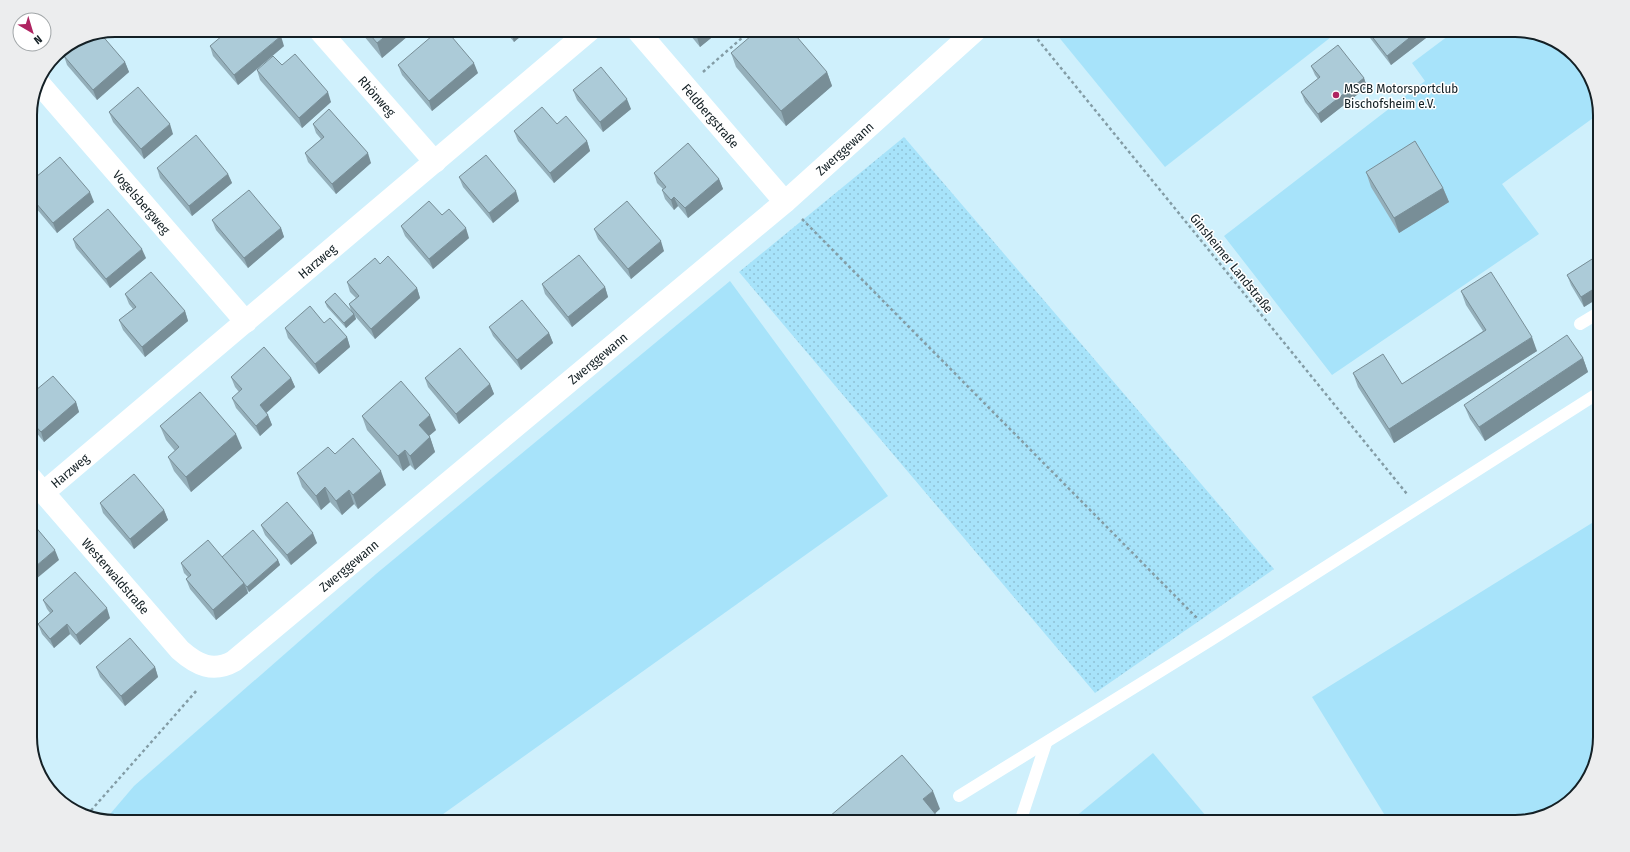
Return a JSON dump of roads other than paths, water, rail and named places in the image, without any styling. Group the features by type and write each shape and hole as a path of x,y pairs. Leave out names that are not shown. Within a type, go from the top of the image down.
{"street":[{"name":"Rhönweg","path":"325,37 435,162"},
{"name":"Harzweg","path":"37,485 246,322 582,37"},
{"name":"Feldbergstraße","path":"643,37 785,202"},
{"name":"Zwerggewann","path":"208,666 224,667 234,661 785,202 968,37"},
{"name":"Vogelsbergweg","path":"43,86 246,322"},
{"name":"Westerwaldstraße","path":"37,485 180,650 193,661 208,666"}],"lane":[{"path":"1580,324 1593,316"},
{"path":"959,796 1218,636 1593,396"},
{"path":"1022,815 1046,743"}],"place":[{"name":"MSCB Motorsportclub Bischofsheim e.V.","path":"1336,95"}]}
